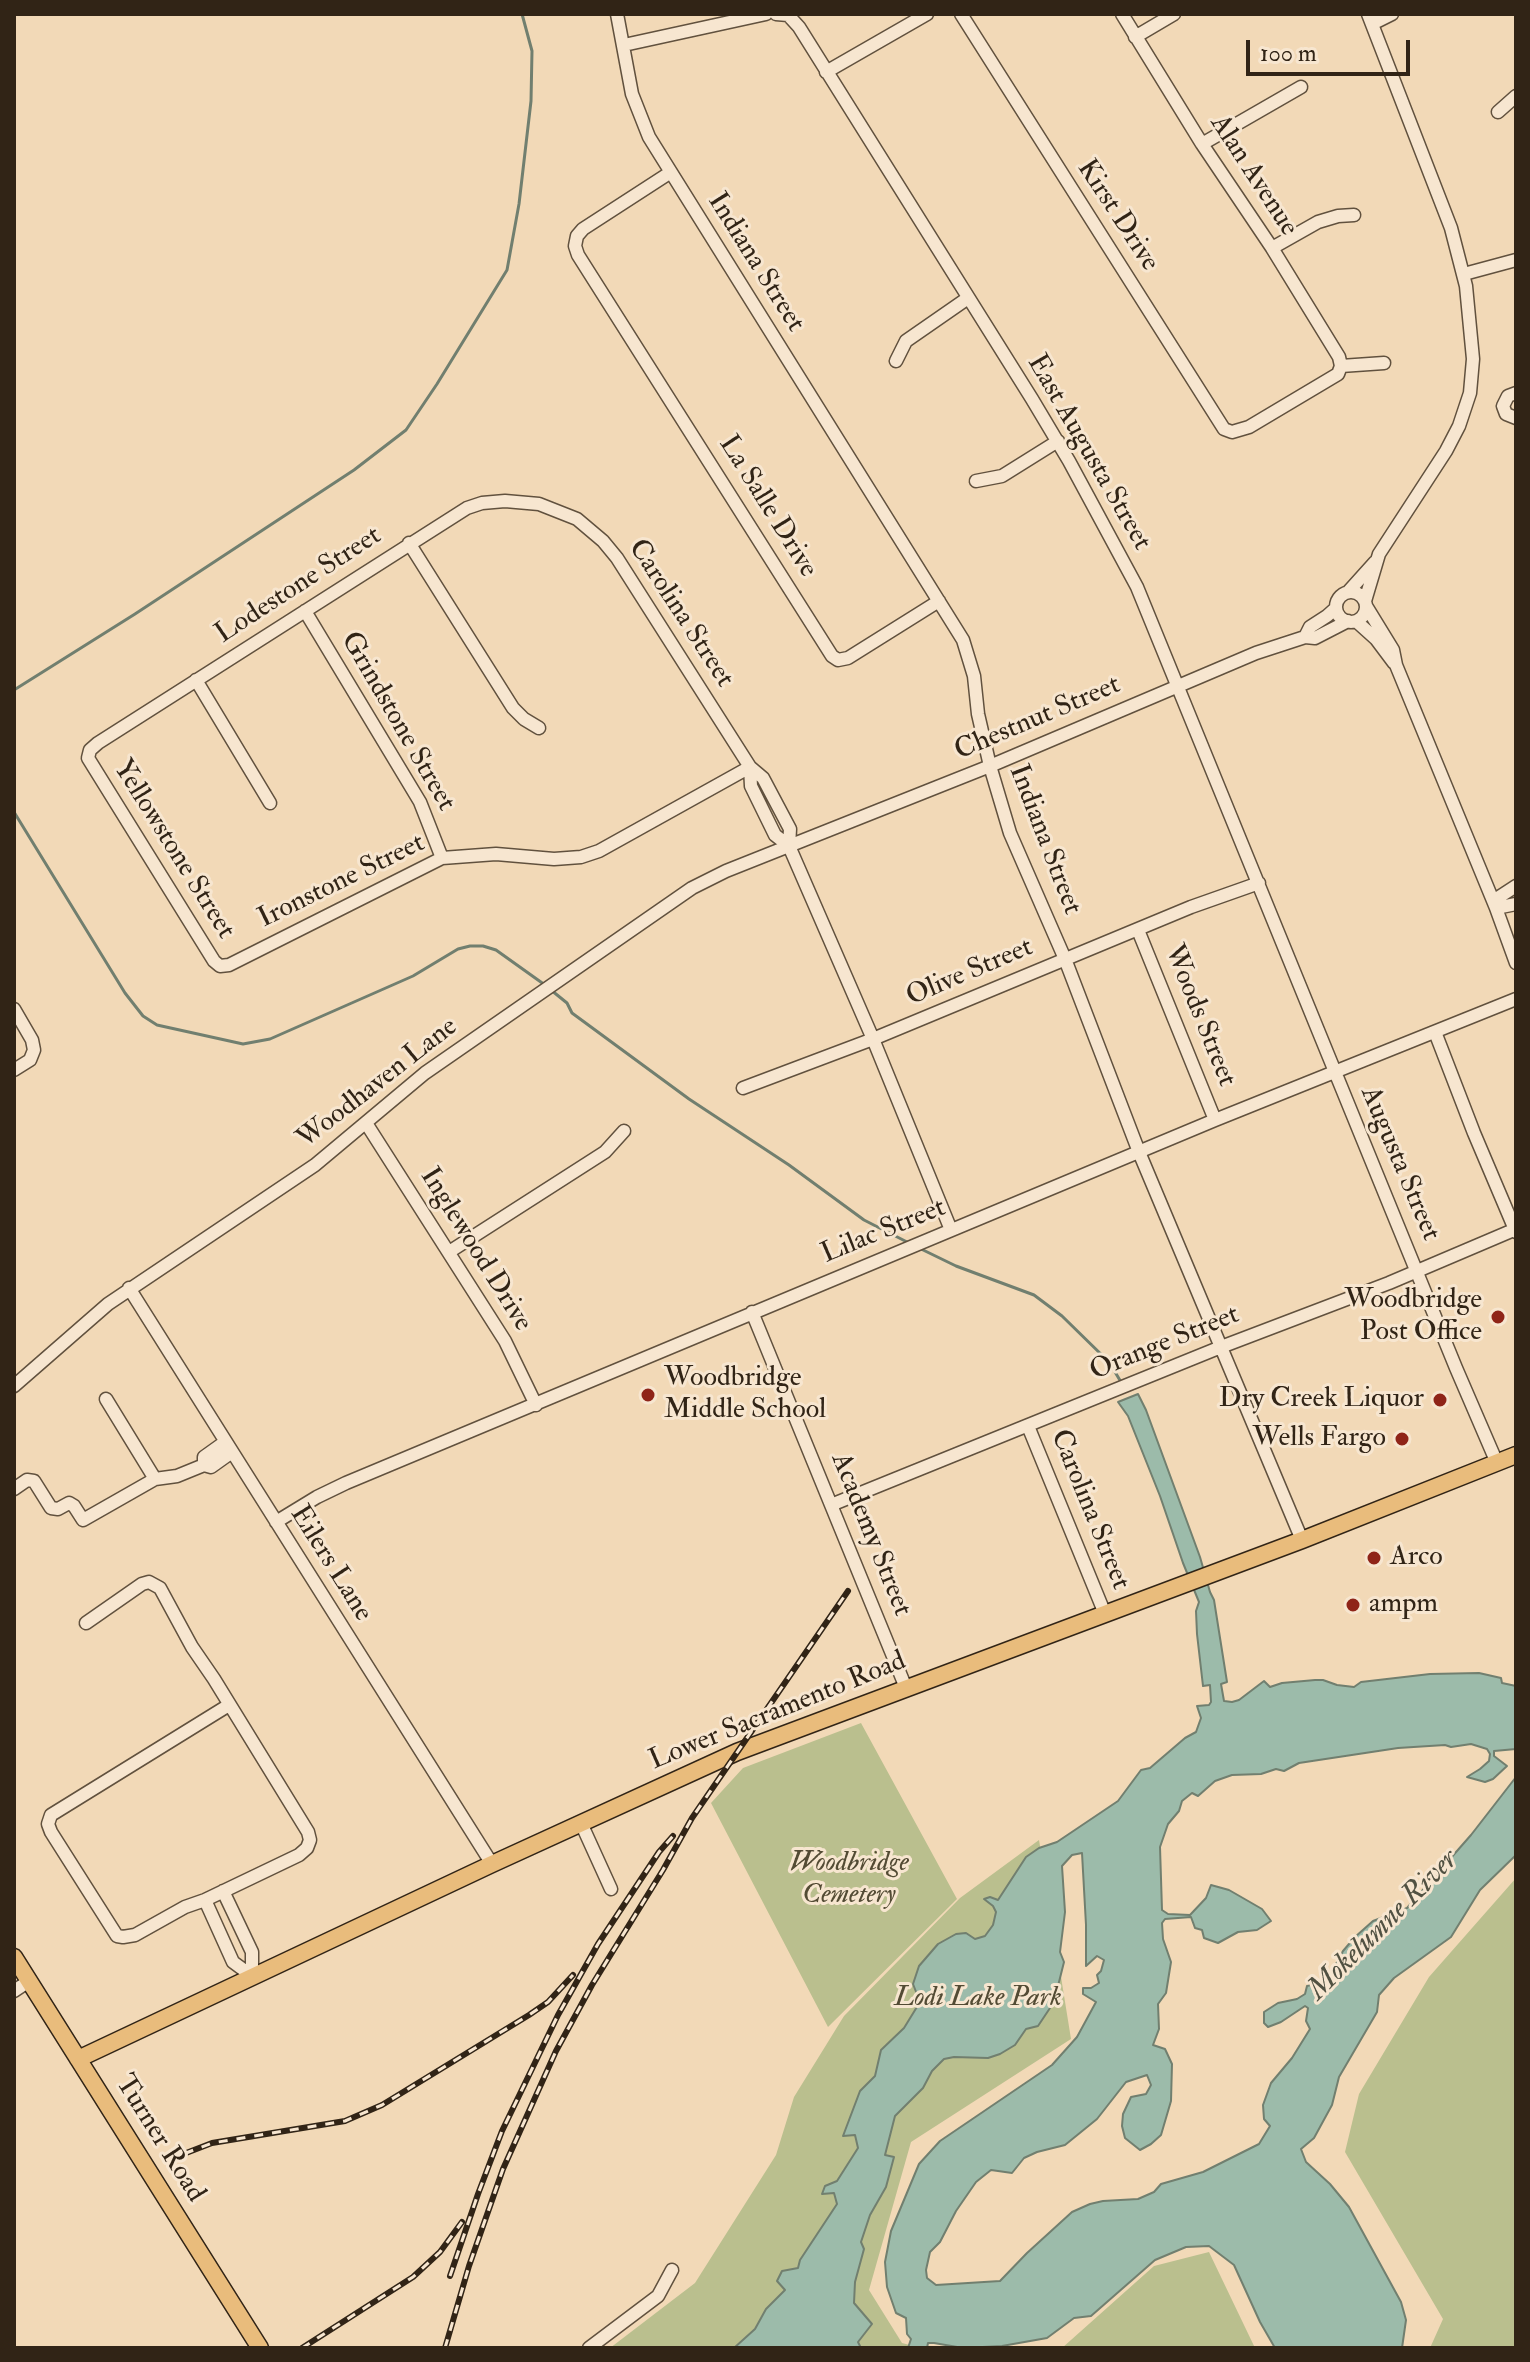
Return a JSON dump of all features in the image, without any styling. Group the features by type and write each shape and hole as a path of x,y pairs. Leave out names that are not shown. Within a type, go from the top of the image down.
{"main road":[{"name":"Lower Sacramento Road","path":"78,2059 727,1756 1302,1540 1516,1455"},
{"name":"Turner Road","path":"14,1957 260,2348"}],"street":[{"name":"Indiana Street","path":"617,14 632,94 649,137 963,640 974,676 978,714 990,766 1010,833 1065,959 1139,1152 1302,1540"},
{"path":"624,45 766,14"},
{"name":"East Augusta Street","path":"776,14 788,15 799,27 1058,441 1137,587 1259,883"},
{"path":"826,72 927,14"},
{"name":"Kirst Drive","path":"961,14 1220,425 1232,432 1249,427 1338,374 1341,366"},
{"name":"Alan Avenue","path":"1122,14 1202,144 1272,248 1339,357 1341,366"},
{"path":"1135,37 1174,14"},
{"path":"1392,14 1370,19 1441,199 1464,274 1473,348 1472,381 1467,405 1446,451 1375,562 1340,597 1336,608 1341,617 1352,621 1376,639 1396,665"},
{"path":"1202,144 1301,87"},
{"path":"1498,112 1516,96"},
{"name":"La Salle Drive","path":"671,172 583,229 577,236 575,246 578,255 832,656 838,660 848,658 939,601"},
{"path":"1272,248 1318,222 1354,215"},
{"path":"1464,274 1516,260"},
{"path":"896,361 906,341 968,298"},
{"path":"1341,366 1384,363"},
{"path":"1516,393 1508,396 1503,406 1506,414 1516,418"},
{"path":"976,481 1002,476 1058,441"},
{"name":"Lodestone Street","path":"89,753 98,743 467,508 505,501 550,507"},
{"name":"Carolina Street","path":"550,507 585,525 617,558 750,767 751,786 775,835 789,846 951,1230"},
{"path":"409,543 513,708 539,728"},
{"path":"1352,621 1363,615 1375,562"},
{"path":"1348,592 1358,593 1389,642 1516,963"},
{"name":"Chestnut Street","path":"1305,637 1310,627 1336,608"},
{"name":"Grindstone Street","path":"305,611 420,802 442,858"},
{"name":"Chestnut Street","path":"789,846 990,766 1256,653 1305,637 1315,638 1352,621"},
{"path":"196,680 270,803"},
{"name":"Yellowstone Street","path":"89,753 93,768 214,961 224,966"},
{"name":"Ironstone Street","path":"224,966 442,858 496,854 554,859 590,854 622,840 750,767"},
{"name":"Woodhaven Lane","path":"14,1386 81,1325 129,1288 306,1171 425,1073 692,888 789,846"},
{"name":"Olive Street","path":"743,1088 873,1039 1191,907 1259,883"},
{"name":"Augusta Street","path":"1259,883 1497,1463"},
{"path":"1494,904 1516,886"},
{"path":"1494,904 1516,904"},
{"name":"Woods Street","path":"1138,930 1215,1120"},
{"name":"Lilac Street","path":"276,1522 346,1483 1215,1120 1516,999"},
{"path":"14,1009 32,1040 34,1050 30,1060 14,1070"},
{"path":"1435,1032 1516,1230"},
{"name":"Inglewood Drive","path":"366,1123 505,1341 536,1405"},
{"path":"449,1252 605,1152 624,1131"},
{"name":"Orange Street","path":"831,1505 1516,1230"},
{"name":"Eilers Lane","path":"129,1288 492,1864"},
{"name":"Academy Street","path":"752,1312 906,1688"},
{"path":"106,1399 155,1479"},
{"name":"Carolina Street","path":"1028,1426 1105,1614"},
{"path":"14,1489 27,1480 34,1481 51,1508 58,1509 69,1503 83,1520 155,1479 177,1476 204,1465 204,1457 229,1447"},
{"path":"86,1623 142,1584 152,1583 160,1588 192,1647 229,1705 308,1832 310,1840 299,1855 185,1907 135,1935 117,1936 51,1832 48,1824 51,1815 229,1705"},
{"path":"581,1823 611,1889"},
{"path":"223,1891 252,1952 252,1976"},
{"path":"205,1900 233,1962 252,1976"},
{"path":"14,1991 29,1981"},
{"path":"589,2348 658,2296 672,2270"}],"green space":[{"name":"Woodbridge Cemetery","path":"861,1723 957,1899 828,2027 711,1803 743,1768"},
{"name":"Lodi Lake Park","path":"1039,1840 1071,2039 911,2142 869,2290 902,2343 921,2348 610,2348 695,2283 776,2155 794,2097 844,2016 960,1898"},
{"path":"1516,1878 1516,2348 1430,2348 1443,2319 1345,2152 1359,2094 1429,1977"},
{"path":"1209,2252 1255,2348 1062,2348 1154,2266"}],"water":[{"name":"Mokelumne River","path":"1138,1394 1214,1600 1227,1682 1221,1684 1224,1701 1239,1700 1264,1681 1270,1687 1323,1680 1354,1687 1361,1682 1430,1674 1479,1673 1501,1678 1502,1683 1516,1686 1516,1749 1494,1751 1494,1756 1507,1766 1485,1782 1467,1777 1489,1761 1487,1749 1471,1744 1445,1745 1398,1748 1299,1763 1284,1771 1276,1769 1261,1774 1232,1775 1215,1781 1198,1796 1192,1793 1182,1801 1179,1811 1168,1824 1160,1847 1162,1910 1168,1914 1190,1915 1206,1898 1211,1885 1229,1890 1262,1909 1271,1921 1257,1930 1238,1932 1218,1943 1204,1938 1202,1930 1195,1928 1191,1917 1165,1919 1162,1923 1163,1939 1171,1962 1166,1993 1158,2004 1159,2029 1153,2045 1165,2049 1172,2064 1171,2101 1161,2135 1140,2150 1125,2138 1123,2114 1131,2097 1146,2094 1151,2085 1147,2075 1126,2082 1097,2119 1065,2145 1024,2158 1012,2173 991,2170 976,2182 940,2242 930,2252 927,2278 936,2285 1000,2281 1072,2212 1103,2201 1138,2199 1154,2192 1161,2184 1203,2172 1259,2144 1270,2126 1264,2119 1263,2105 1271,2083 1310,2029 1306,2021 1308,2008 1305,2006 1268,2027 1264,2023 1264,2012 1278,2003 1297,1999 1305,1994 1307,1986 1318,1983 1320,1987 1324,1986 1343,1951 1355,1937 1373,1921 1407,1908 1471,1835 1516,1777 1516,1855 1480,1890 1451,1937 1394,1978 1379,1995 1377,2012 1339,2077 1332,2105 1314,2138 1301,2149 1306,2162 1349,2207 1401,2302 1406,2320 1402,2348 1275,2348 1234,2265 1209,2246 1186,2247 1155,2260 1091,2316 1074,2318 1047,2338 1002,2346 963,2348 928,2343 927,2348 908,2348 911,2339 907,2334 906,2318 896,2313 887,2287 885,2262 891,2231 919,2164 940,2141 1052,2065 1077,2037 1096,2002 1083,1994 1083,1988 1099,1983 1097,1975 1104,1960 1097,1956 1086,1966 1082,1853 1072,1855 1062,1866 1065,1912 1060,1952 1064,1962 1054,2002 1038,2026 1026,2029 1015,2045 1000,2054 988,2058 944,2059 932,2071 923,2088 895,2116 885,2155 894,2157 886,2187 870,2215 861,2242 864,2249 855,2282 854,2303 872,2324 858,2342 861,2348 734,2348 755,2329 766,2309 785,2290 777,2281 782,2271 798,2268 800,2260 837,2204 834,2193 822,2194 825,2186 837,2181 858,2148 855,2135 843,2136 860,2091 875,2076 881,2050 904,2028 920,2002 913,1984 919,1966 938,1944 956,1934 966,1933 975,1939 985,1936 993,1925 996,1912 984,1899 990,1897 998,1900 1026,1857 1039,1848 1057,1842 1118,1801 1141,1770 1150,1768 1196,1732 1201,1718 1197,1706 1211,1702 1210,1685 1203,1686 1197,1634 1196,1611 1199,1602 1128,1416 1118,1402"}],"waterway":[{"path":"14,690 354,470 406,430 507,270 519,204 531,101 532,51 522,14"},
{"path":"14,812 125,993 143,1016 157,1025 243,1044 270,1039 413,976 458,949 470,946 496,950 545,985"},
{"path":"551,990 567,1003 572,1013 689,1099 789,1165 864,1220 909,1243"},
{"path":"919,1248 956,1266 1034,1295 1062,1316 1109,1362 1121,1382"}],"railway":[{"path":"445,2348 469,2266 503,2169 556,2051 692,1818 848,1591"},
{"path":"450,2276 502,2131 558,2015 598,1944 673,1836"},
{"path":"168,2160 212,2143 345,2121 382,2105 529,2015 548,2002 573,1975"},
{"path":"302,2348 413,2277 440,2252 462,2222"}],"place":[{"name":"Woodbridge Post Office","path":"1498,1317"},
{"name":"Woodbridge Middle School","path":"648,1395"},
{"name":"Dry Creek Liquor","path":"1440,1400"},
{"name":"Wells Fargo","path":"1402,1439"},
{"name":"Arco","path":"1374,1558"},
{"name":"ampm","path":"1353,1605"}]}
